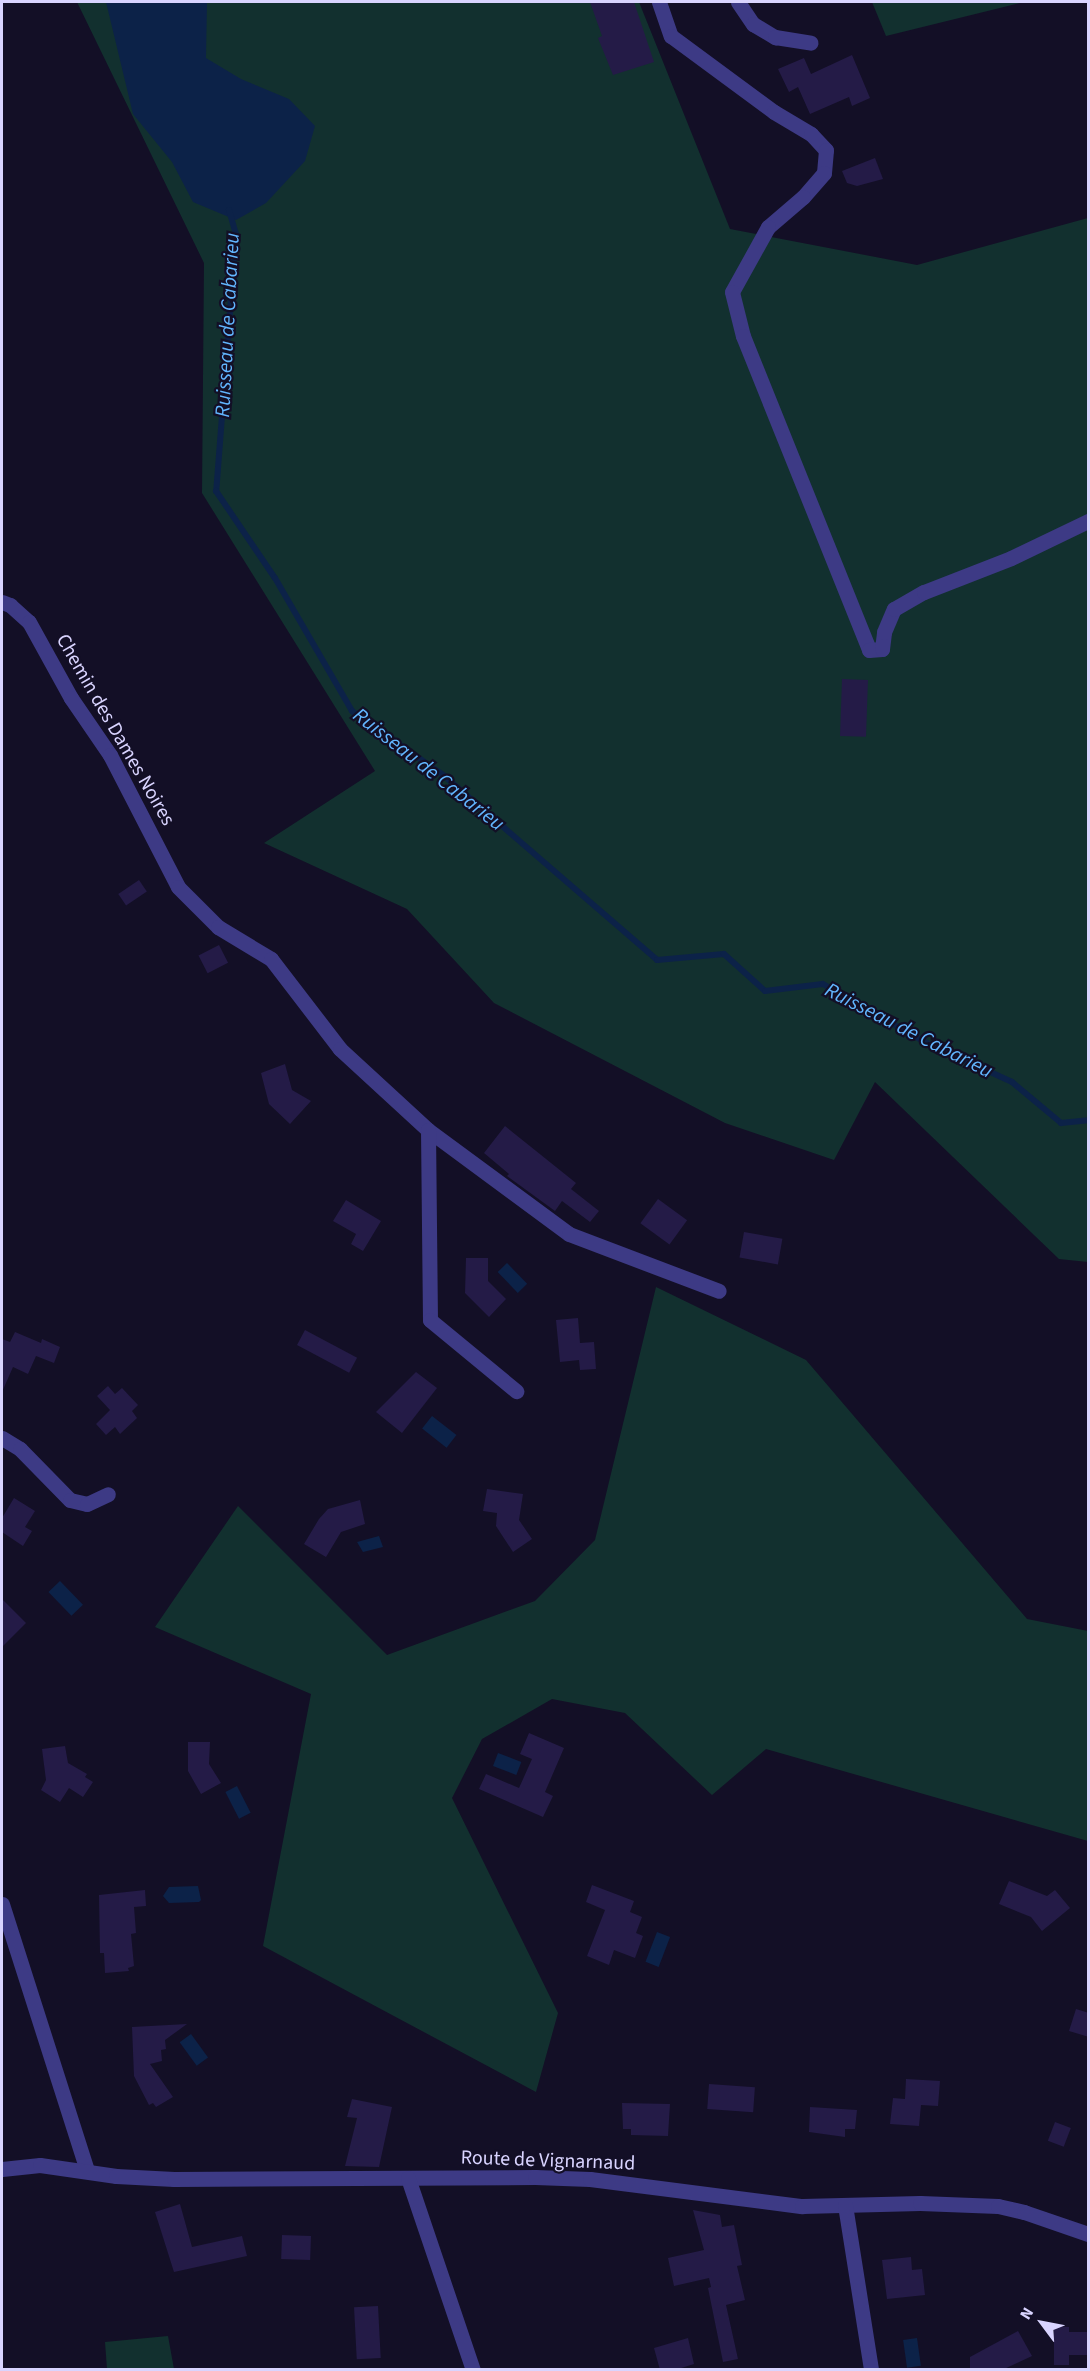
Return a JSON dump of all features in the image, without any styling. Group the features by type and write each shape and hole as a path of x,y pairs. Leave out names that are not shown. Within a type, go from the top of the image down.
{"street":[{"path":"659,2 671,36 727,79 811,134 826,150 824,173 803,197 768,227 732,292 743,336 869,650 882,649 885,632 894,609 924,592 1011,558 1089,521"},
{"path":"738,2 753,24 775,37 811,43"},
{"name":"Chemin des Dames Noires","path":"2,602 10,605 29,622 72,698 110,755 178,887 218,927 271,959 340,1049 428,1130 569,1234 719,1291"},
{"path":"428,1130 430,1320 516,1391"},
{"path":"2,1438 20,1449 69,1500 87,1504 108,1494"},
{"path":"2,1904 87,2171"},
{"name":"Route de Vignarnaud","path":"2,2169 40,2165 174,2179 535,2177 590,2179 764,2203 845,2205 970,2203 998,2206 1024,2212 1089,2234"},
{"path":"408,2178 473,2370"},
{"path":"845,2205 871,2370"}],"green space":[{"path":"77,2 639,2 730,229 917,265 1088,218 1088,1262 1059,1259 875,1082 834,1160 725,1123 494,1003 407,909 264,843 375,771 202,493 204,263"},
{"path":"872,2 1024,2 886,36"},
{"path":"656,1287 806,1360 1027,1619 1088,1631 1088,1841 766,1749 712,1795 625,1713 552,1699 482,1739 452,1798 558,2013 536,2092 263,1946 311,1694 155,1627 238,1506 387,1655 535,1601 595,1540"},
{"path":"168,2336 174,2369 107,2369 105,2342"}],"water":[{"path":"106,2 207,2 206,58 241,79 289,99 315,126 305,161 266,203 236,220 193,202 172,162 133,114"},
{"path":"507,1263 527,1284 518,1293 498,1272"},
{"path":"432,1416 456,1435 447,1448 422,1429"},
{"path":"379,1536 383,1547 363,1552 357,1542"},
{"path":"60,1581 83,1605 71,1616 48,1592"},
{"path":"498,1753 521,1762 516,1775 493,1766"},
{"path":"237,1786 251,1813 239,1819 225,1792"},
{"path":"198,1886 201,1900 199,1902 169,1903 163,1896 169,1887"},
{"path":"657,1932 670,1937 659,1967 646,1962"},
{"path":"191,2034 208,2057 197,2066 180,2042"},
{"path":"917,2338 921,2366 907,2368 903,2340"}],"building":[{"path":"590,2 634,2 654,62 613,75 598,38 602,36"},
{"path":"852,55 870,98 852,106 849,97 810,114 798,87 789,92 778,69 804,58 811,74"},
{"path":"875,158 883,179 857,186 847,183 842,171"},
{"path":"842,679 868,680 866,737 840,736"},
{"path":"139,880 147,892 126,906 118,894"},
{"path":"219,945 228,963 208,973 199,955"},
{"path":"285,1064 292,1090 311,1101 290,1124 269,1104 261,1073"},
{"path":"505,1126 576,1183 571,1189 599,1211 590,1222 562,1201 555,1211 507,1176 509,1174 484,1153"},
{"path":"658,1199 687,1220 669,1244 640,1223"},
{"path":"346,1200 381,1221 363,1251 351,1244 356,1234 333,1221"},
{"path":"744,1232 782,1239 778,1264 739,1258"},
{"path":"466,1258 488,1258 488,1281 506,1299 489,1317 465,1293"},
{"path":"578,1318 580,1343 594,1342 596,1369 580,1370 579,1360 560,1362 556,1320"},
{"path":"305,1330 357,1358 349,1373 297,1345"},
{"path":"15,1332 41,1343 42,1339 60,1347 54,1363 36,1356 28,1374 13,1367 2,1392 2,1339 10,1342"},
{"path":"416,1372 437,1388 402,1433 376,1412"},
{"path":"108,1386 115,1394 122,1388 138,1405 132,1411 137,1418 120,1434 115,1427 106,1435 96,1424 110,1410 97,1396"},
{"path":"487,1489 523,1494 519,1520 532,1539 513,1552 496,1526 497,1513 483,1511"},
{"path":"14,1498 35,1511 25,1527 32,1531 23,1546 2,1532 2,1518"},
{"path":"360,1500 365,1524 341,1532 326,1557 304,1544 328,1509"},
{"path":"2,1599 26,1623 2,1647"},
{"path":"529,1733 564,1748 545,1792 553,1796 543,1817 479,1789 486,1774 519,1788 532,1759 520,1754"},
{"path":"188,1742 210,1742 209,1764 221,1783 201,1794 188,1771"},
{"path":"65,1746 68,1763 87,1774 85,1777 93,1782 83,1797 69,1788 60,1802 41,1790 46,1780 42,1749"},
{"path":"1009,1881 1047,1896 1055,1890 1070,1908 1042,1931 1031,1917 999,1904"},
{"path":"592,1885 634,1901 630,1912 642,1917 636,1933 643,1936 635,1958 614,1950 609,1965 587,1956 605,1910 586,1902"},
{"path":"145,1890 146,1906 134,1907 136,1933 131,1934 134,1966 128,1968 129,1971 105,1973 104,1953 100,1953 99,1895"},
{"path":"1076,2009 1089,2013 1089,2037 1069,2031"},
{"path":"187,2024 165,2040 166,2049 161,2050 162,2061 150,2064 173,2097 156,2107 153,2103 149,2105 134,2076 132,2027"},
{"path":"906,2079 940,2081 938,2106 921,2105 919,2126 890,2124 893,2098 905,2099"},
{"path":"709,2084 755,2087 753,2112 707,2109"},
{"path":"352,2099 392,2107 379,2167 345,2166 357,2118 347,2117"},
{"path":"622,2103 670,2104 668,2136 631,2135 631,2129 623,2129"},
{"path":"810,2107 857,2110 855,2129 845,2129 845,2137 809,2132"},
{"path":"1055,2122 1071,2128 1064,2147 1048,2141"},
{"path":"180,2204 192,2247 242,2236 247,2256 174,2272 155,2212"},
{"path":"693,2210 720,2215 722,2227 734,2225 742,2265 737,2266 745,2300 726,2305 738,2359 723,2362 708,2288 711,2287 709,2278 674,2286 668,2258 704,2250"},
{"path":"282,2235 311,2236 310,2260 281,2259"},
{"path":"911,2257 912,2270 922,2269 925,2295 887,2299 882,2260"},
{"path":"378,2306 381,2358 357,2359 354,2307"},
{"path":"1054,2326 1069,2327 1069,2332 1089,2332 1089,2355 1069,2355 1069,2365 1054,2365"},
{"path":"1018,2331 1032,2356 1002,2370 970,2370 970,2357"},
{"path":"688,2338 694,2364 675,2370 660,2370 654,2348"}],"waterway":[{"name":"Ruisseau de Cabarieu","path":"229,210 236,234 216,491 275,578 352,711 443,775 657,960 724,954 765,991 823,984 923,1041 1012,1082 1061,1123 1088,1120"}]}
